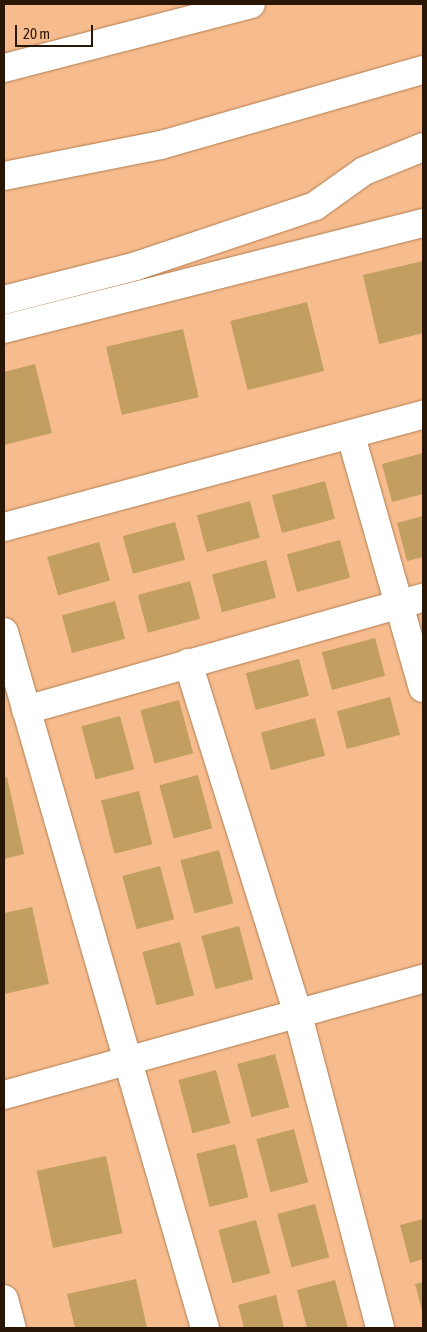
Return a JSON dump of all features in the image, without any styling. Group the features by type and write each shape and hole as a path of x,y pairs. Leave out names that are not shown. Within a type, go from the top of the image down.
{"street":[{"path":"4,68 252,4"},
{"path":"4,176 161,144 423,70"},
{"path":"4,300 136,266 315,206 364,171 423,147"},
{"path":"4,329 423,223"},
{"path":"4,527 351,436 423,415"},
{"path":"351,436 411,602 423,688"},
{"path":"26,710 411,602"},
{"path":"4,632 130,1058 205,1328"},
{"path":"188,663 298,1015 380,1328"},
{"path":"4,1095 130,1058 298,1015 423,979"},
{"path":"4,1299 12,1328"}],"building":[{"path":"423,261 423,333 379,344 363,275"},
{"path":"307,302 324,371 248,390 230,321"},
{"path":"183,329 199,397 122,415 106,347"},
{"path":"35,364 52,433 4,445 4,372"},
{"path":"423,453 423,494 392,502 382,464"},
{"path":"325,481 335,519 282,533 272,495"},
{"path":"250,501 260,538 207,552 197,515"},
{"path":"423,516 423,557 407,561 397,523"},
{"path":"175,522 185,560 133,574 123,536"},
{"path":"340,540 350,578 297,592 287,554"},
{"path":"99,542 110,580 58,595 47,557"},
{"path":"266,560 276,598 222,612 212,574"},
{"path":"190,581 200,619 148,633 138,595"},
{"path":"115,601 125,639 72,653 62,615"},
{"path":"375,638 385,676 332,690 322,652"},
{"path":"299,659 309,696 256,710 246,673"},
{"path":"390,697 400,735 347,749 337,711"},
{"path":"179,700 193,753 155,763 140,710"},
{"path":"120,716 134,769 96,779 81,726"},
{"path":"315,718 325,756 271,770 261,732"},
{"path":"198,775 212,828 174,838 159,785"},
{"path":"7,777 24,854 4,859 4,778"},
{"path":"139,791 152,844 114,854 101,800"},
{"path":"219,850 233,903 195,913 180,860"},
{"path":"160,866 174,919 137,929 122,876"},
{"path":"32,907 49,984 4,994 4,913"},
{"path":"239,926 253,979 216,989 201,936"},
{"path":"180,942 194,995 157,1005 142,952"},
{"path":"275,1054 289,1107 252,1117 237,1064"},
{"path":"216,1070 230,1123 193,1133 178,1080"},
{"path":"294,1129 308,1182 271,1192 256,1139"},
{"path":"235,1144 248,1197 209,1207 196,1154"},
{"path":"106,1156 122,1233 53,1248 37,1171"},
{"path":"315,1204 329,1257 292,1267 277,1214"},
{"path":"423,1219 423,1259 410,1263 400,1225"},
{"path":"256,1220 270,1273 233,1283 218,1230"},
{"path":"136,1279 147,1328 75,1328 67,1294"},
{"path":"335,1280 348,1328 307,1328 297,1290"},
{"path":"423,1282 423,1314 415,1284"},
{"path":"276,1295 284,1328 244,1328 238,1305"}]}
